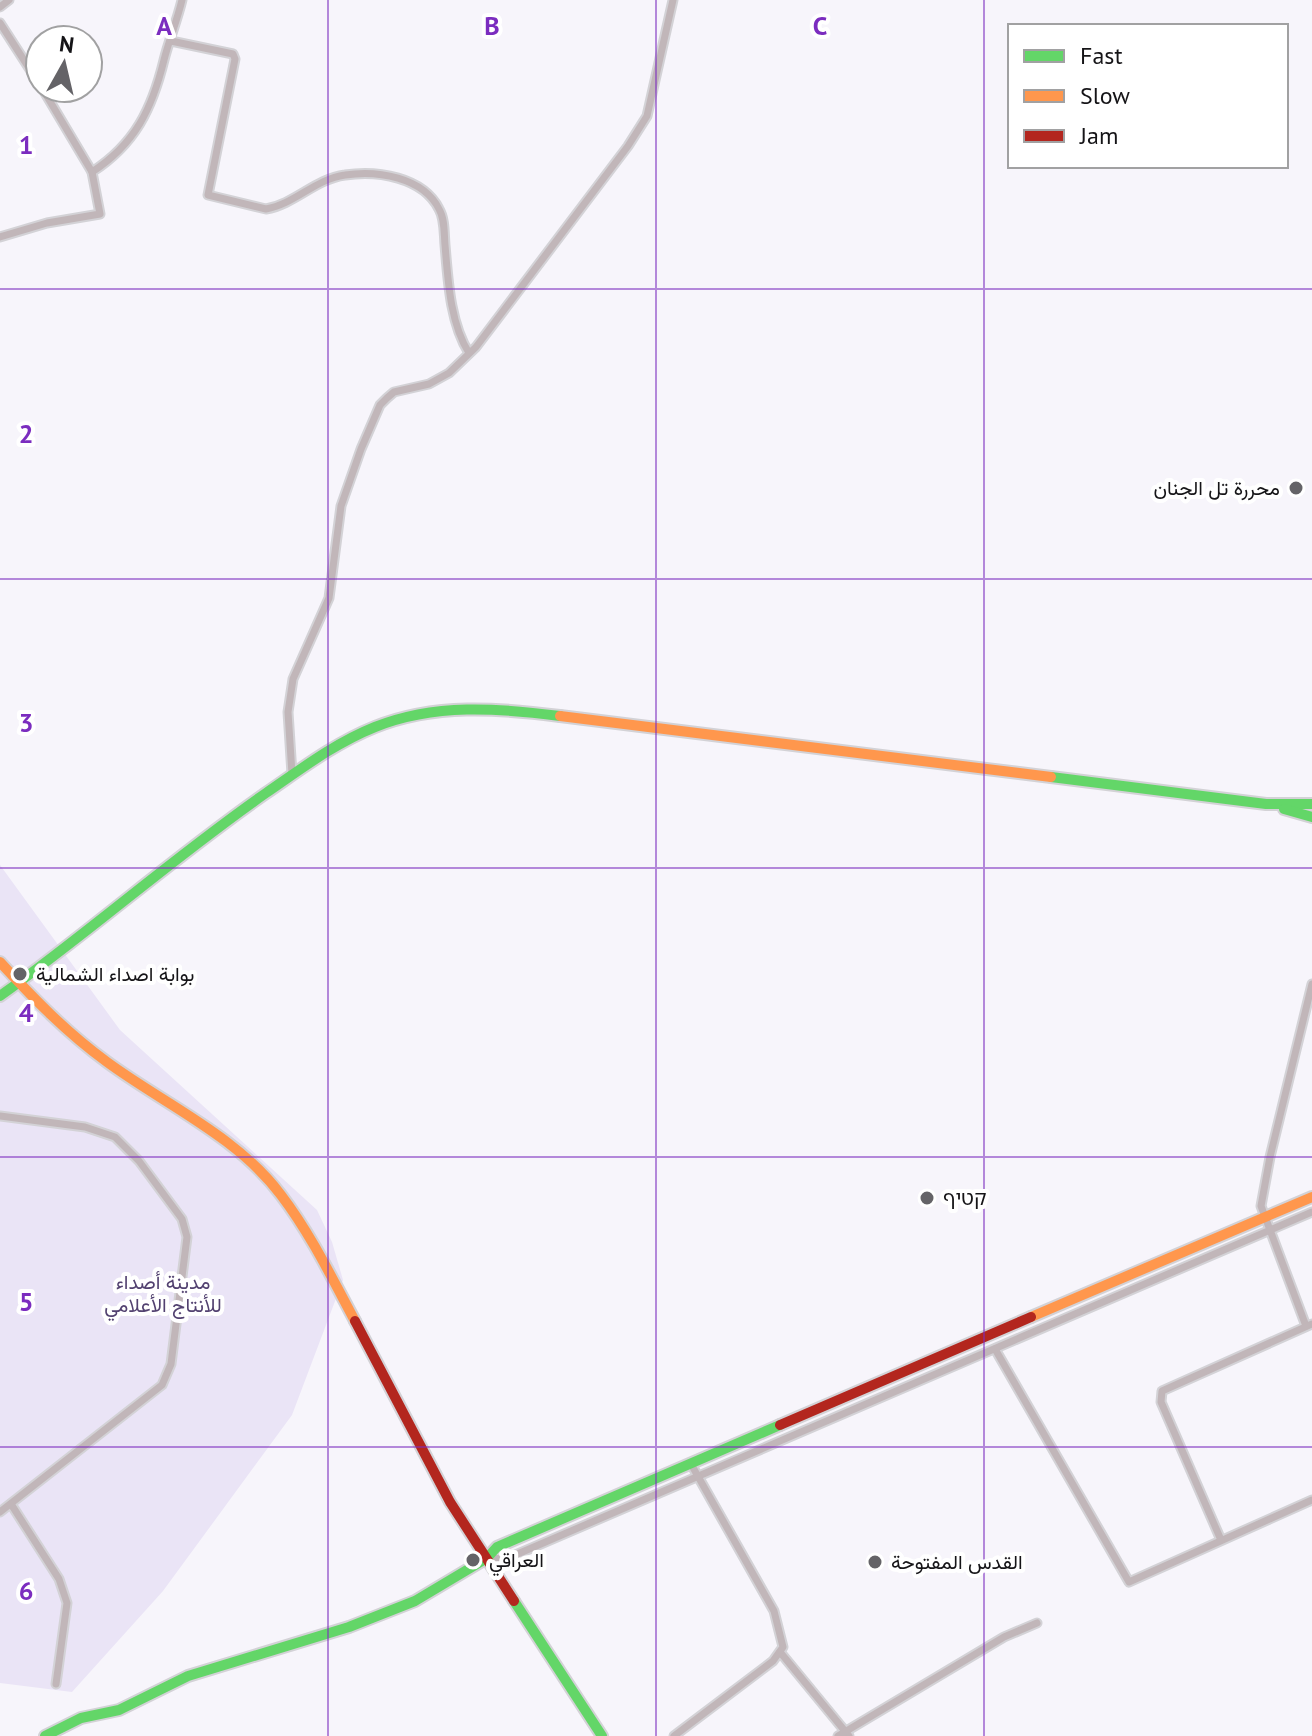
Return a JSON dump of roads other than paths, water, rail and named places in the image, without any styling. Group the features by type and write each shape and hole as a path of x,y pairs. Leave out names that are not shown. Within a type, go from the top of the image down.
{"street":[{"path":"0,7 9,0"},
{"path":"92,172 124,148 139,129 156,91 182,0"},
{"path":"292,774 288,712 293,679 329,598 341,506 380,405 394,392 429,384 469,353 618,158 647,116 673,0"},
{"path":"0,23 24,60"},
{"path":"171,41 233,54 235,59 208,195 266,209 311,186 347,174 391,176 416,187 441,213 453,306 461,340 469,353"},
{"path":"0,237 47,223 100,214 92,172 52,104"},
{"path":"0,996 77,941 198,841 292,774 376,726 432,712 488,707 1266,804 1312,804"},
{"path":"1266,804 1312,817"},
{"path":"0,962 54,1021 108,1063 233,1147 280,1193 320,1255 450,1502 602,1736"},
{"path":"1221,1540 1161,1402 1162,1391 1309,1325 1263,1218 1261,1206 1312,984"},
{"path":"0,1116 85,1127 115,1137 139,1161 182,1219 187,1237 171,1364 162,1385 0,1512"},
{"path":"45,1736 81,1718 119,1710 188,1676 307,1640 415,1601 487,1558 497,1547 1312,1197"},
{"path":"487,1558 506,1559 1312,1212"},
{"path":"995,1349 1129,1582 1312,1500"},
{"path":"674,1736 773,1661 783,1647 774,1611 691,1464"},
{"path":"11,1504 59,1579 67,1603 56,1684"},
{"path":"780,1652 844,1734 1004,1637 1037,1623"}],"place":[{"name":"محررة تل الجنان","path":"1296,488"},
{"name":"بوابة اصداء الشمالية","path":"20,974"},
{"name":"קטיף","path":"927,1198"},
{"name":"العراقي","path":"473,1560"},
{"name":"القدس المفتوحة","path":"875,1562"}],"park label":[{"name":"مدينة أصداء للأنتاج الأعلامي","path":"163,1294"}]}
